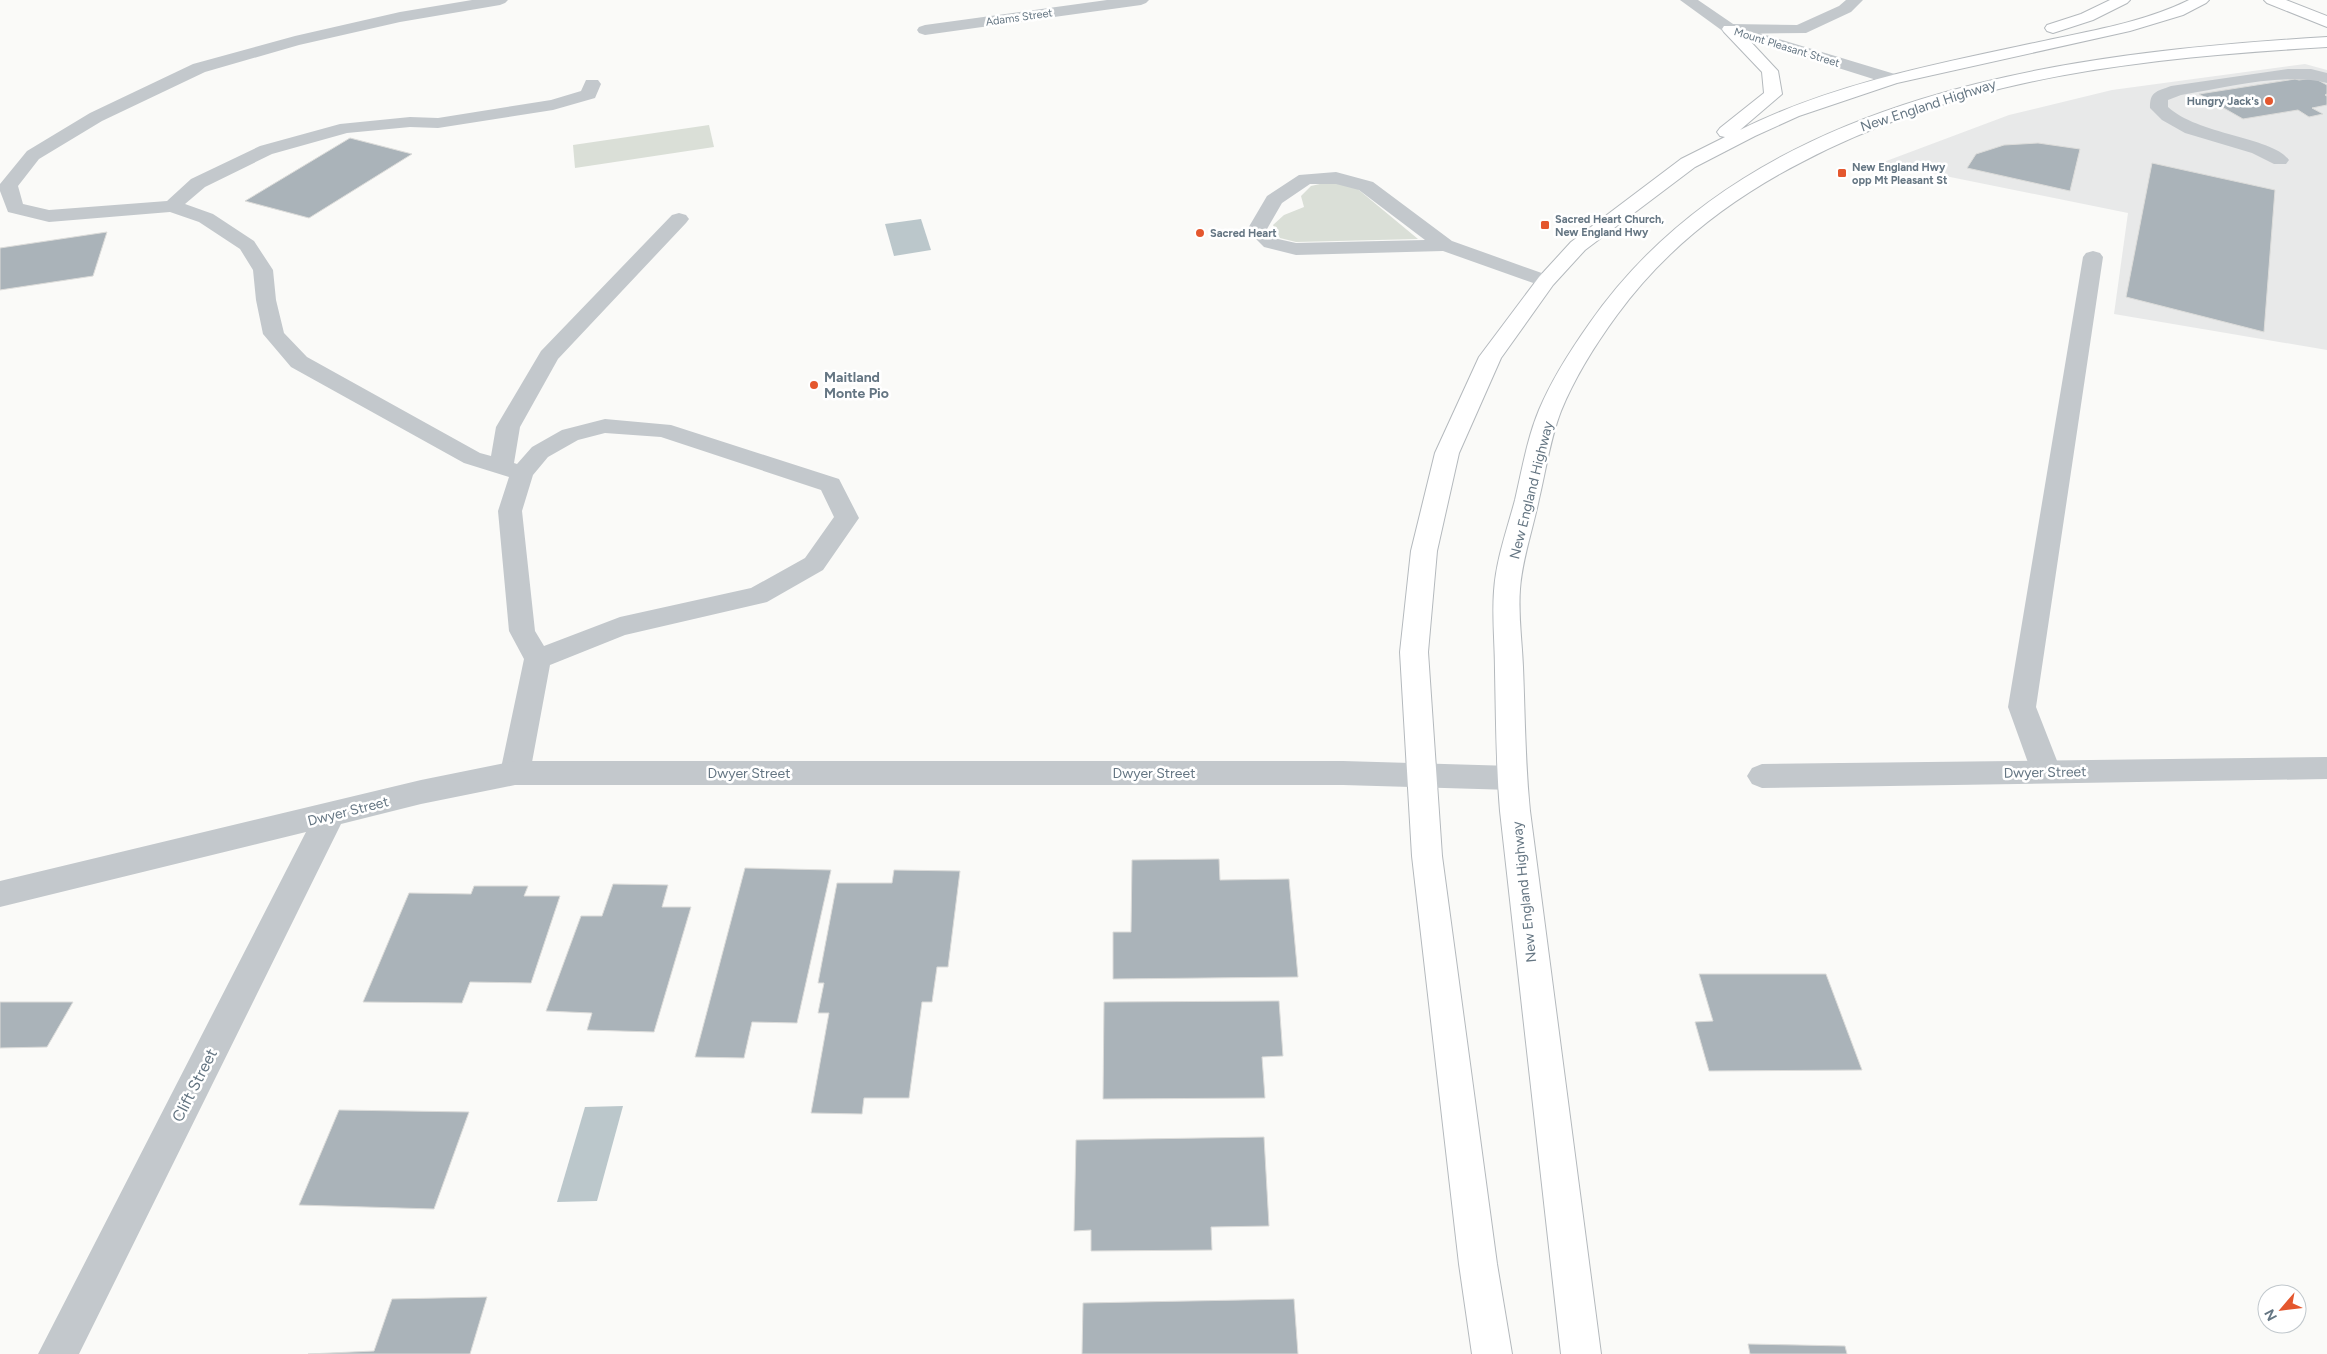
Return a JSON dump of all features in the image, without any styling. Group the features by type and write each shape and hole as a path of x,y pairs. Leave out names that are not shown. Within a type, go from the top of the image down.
{"highway":[{"path":"1963,63 2054,27 2087,17 2122,0"},
{"name":"New England Highway","path":"1492,1354 1478,1264 1427,856 1414,652 1424,551 1447,453 1490,357 1546,281 1578,246 1644,194 1688,163 1793,112 1892,79 2124,28 2177,12 2201,0"},
{"path":"2272,0 2327,22"},
{"path":"1688,163 1773,94 1770,71 1730,30"},
{"name":"New England Highway","path":"1581,1354 1541,1053 1512,778 1507,588 1544,426 1564,381 1591,336 1619,297 1651,260 1693,223 1736,191 1791,159 1840,134 1893,113 2010,78 2076,66 2177,53 2327,42"}],"street":[{"path":"500,0 400,17 295,41 199,68 96,117 33,155 8,186 15,208 49,216 172,206 206,218 247,245 263,270 266,300 274,334 299,362 472,458 512,470 570,435 605,426 663,430 830,485 847,518 814,564 758,596 620,627 538,659"},
{"name":"Adams Street","path":"925,30 1141,0"},
{"name":"Mount Pleasant Street","path":"1688,0 1730,30 1892,79"},
{"path":"1730,30 1800,30 1845,9 1854,0"},
{"path":"1800,30 1803,53"},
{"path":"2280,160 2256,159 2193,142 2174,133 2168,119 2159,108 2159,97 2177,90 2288,74 2311,74 2327,78"},
{"path":"172,206 198,183 266,150 346,128 410,122 438,123 553,105 589,94 592,84"},
{"path":"1444,245 1296,249 1271,243 1257,230 1274,200 1306,179 1336,178 1366,186 1444,245 1546,281"},
{"path":"515,773 538,659 522,631 510,510 512,470 508,427 549,356 679,219"},
{"path":"2046,771 2022,707 2093,257"},
{"name":"Dwyer Street","path":"1762,776 2327,768"},
{"name":"Dwyer Street","path":"0,894 421,792 515,773 1333,773 1512,778"},
{"name":"Clift Street","path":"58,1354 330,815"}],"shaded area":[{"path":"2305,64 2327,70 2327,350 2114,314 2128,213 1881,163 2009,115 2112,90"},
{"path":"709,125 714,147 575,168 573,145"},
{"path":"1333,181 1354,186 1418,239 1296,242 1280,238 1273,225 1284,215 1304,207 1301,196 1311,186"},
{"path":"921,219 931,250 894,256 885,224"},
{"path":"623,1106 597,1201 557,1202 585,1107"}],"building":[{"name":"Hungry Jack's","path":"2314,78 2327,85 2327,94 2325,95 2327,96 2327,105 2312,108 2323,114 2309,117 2298,110 2243,119 2199,94 2295,79"},
{"path":"350,138 412,154 309,218 245,201"},
{"path":"2038,143 2080,149 2070,191 1967,168 1976,154 2004,145"},
{"path":"2152,163 2275,190 2264,332 2126,297"},
{"path":"107,232 93,276 0,290 0,248"},
{"path":"1219,859 1220,880 1289,879 1298,977 1113,979 1113,932 1131,932 1132,860"},
{"path":"745,868 831,870 797,1023 752,1022 744,1058 695,1057"},
{"path":"894,870 960,871 948,967 937,967 932,1002 922,1002 909,1098 864,1098 862,1114 811,1113 829,1013 818,1013 824,983 818,983 837,883 892,883"},
{"path":"613,884 668,885 662,907 691,907 654,1032 587,1030 592,1013 546,1011 581,916 602,916"},
{"path":"474,886 528,886 524,896 560,896 531,983 470,982 462,1003 363,1002 409,893 471,894"},
{"path":"1699,974 1826,974 1862,1070 1709,1071 1695,1022 1713,1021"},
{"path":"1279,1001 1283,1056 1262,1057 1265,1098 1103,1099 1104,1002"},
{"path":"0,1002 73,1002 47,1047 0,1048"},
{"path":"339,1110 469,1112 434,1209 299,1205"},
{"path":"1264,1137 1269,1226 1211,1227 1212,1250 1091,1251 1091,1230 1074,1231 1076,1140"},
{"path":"487,1297 470,1354 308,1354 374,1351 392,1299"},
{"path":"1294,1299 1298,1354 1082,1354 1083,1303"},
{"path":"1748,1344 1845,1346 1847,1354 1750,1354"}],"place":[{"name":"Hungry Jack's","path":"2269,101"},
{"name":"New England Hwy opp Mt Pleasant St","path":"1842,173"},
{"name":"Sacred Heart Church, New England Hwy","path":"1545,225"},
{"name":"Sacred Heart","path":"1200,233"},
{"name":"Maitland Monte Pio","path":"814,385"}]}
